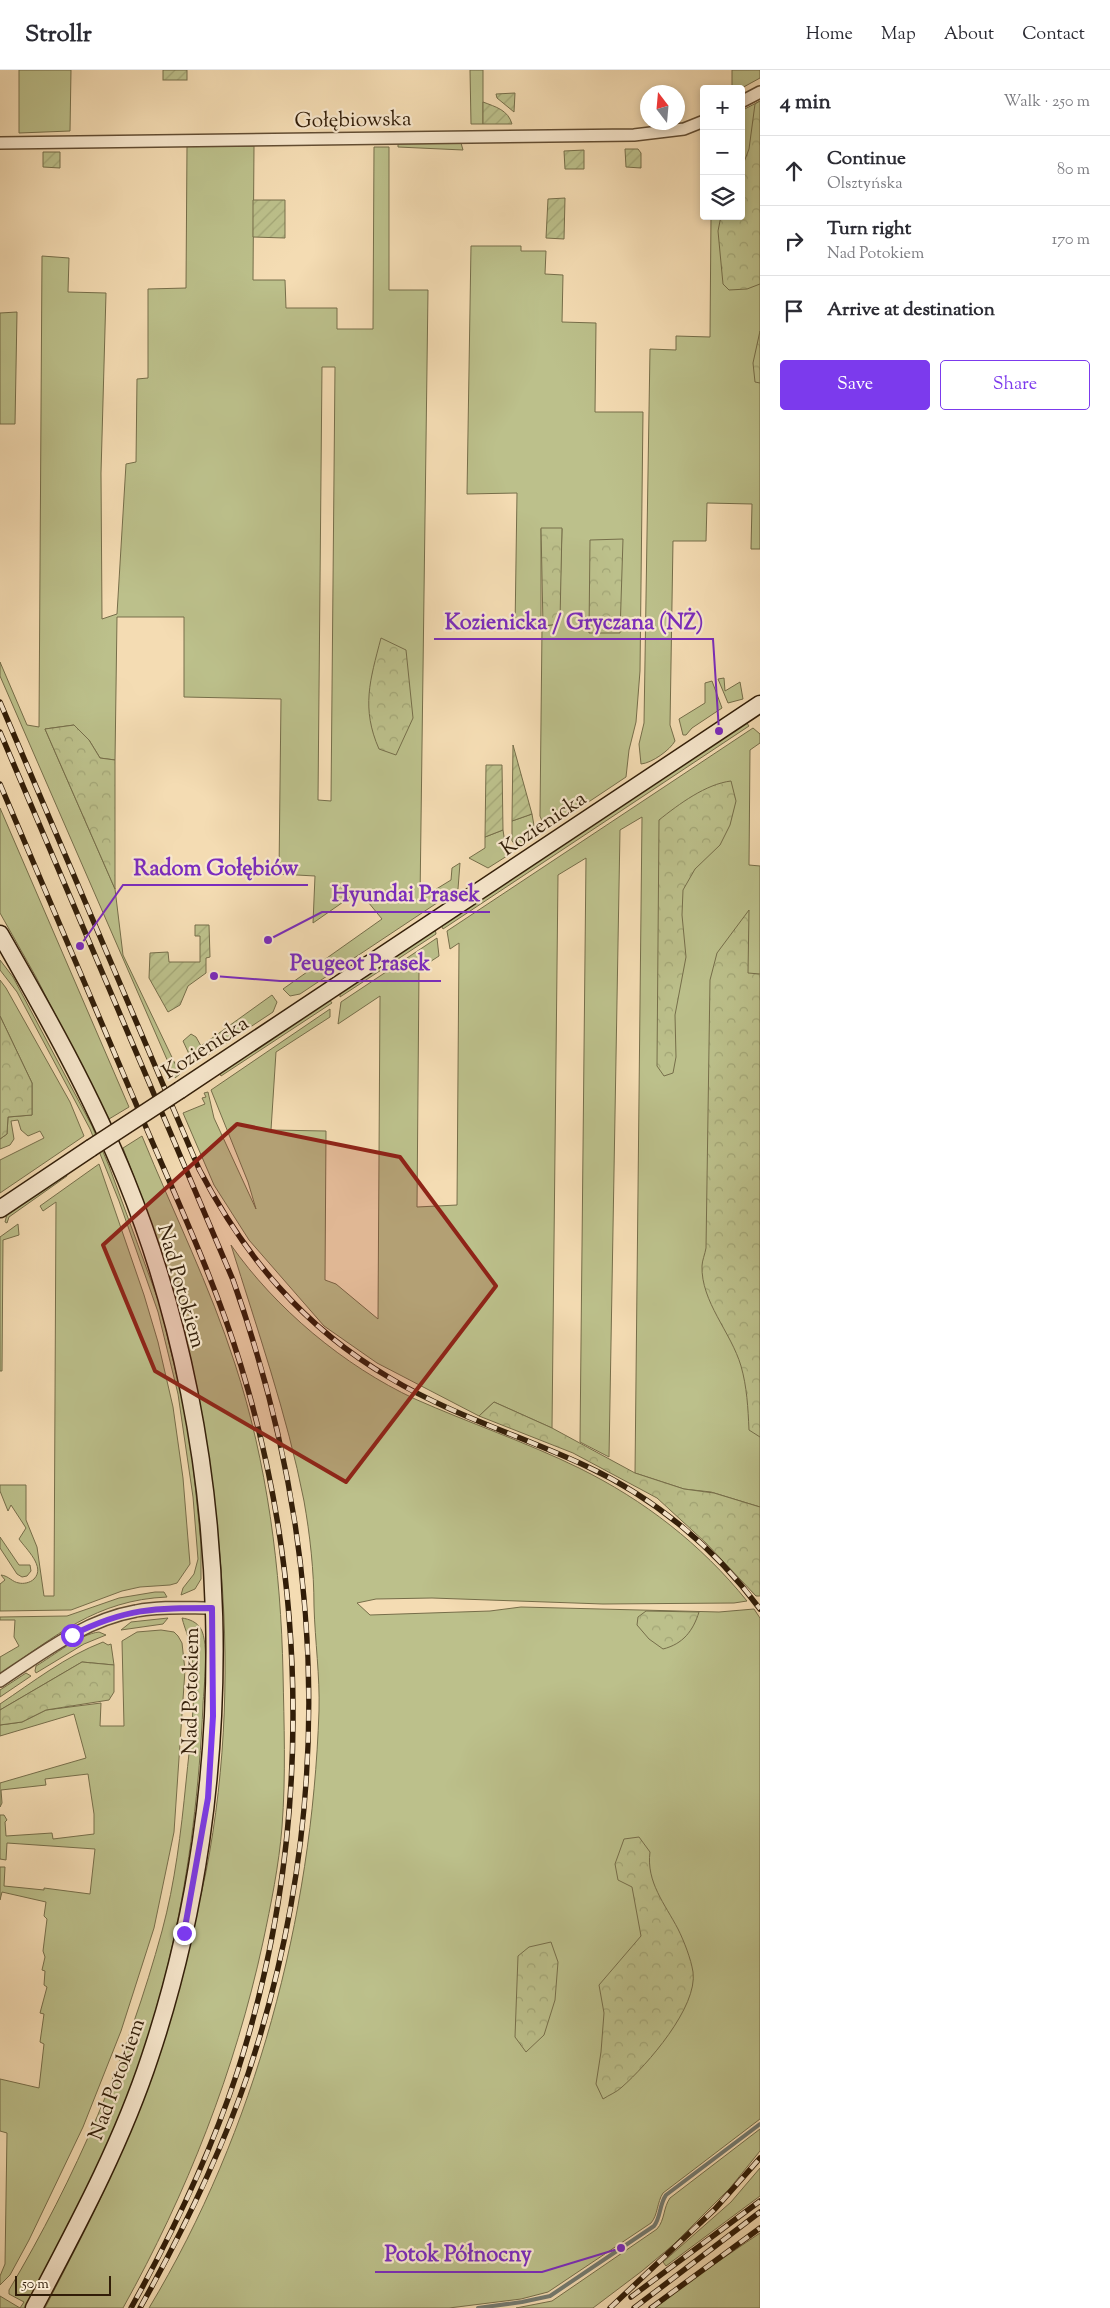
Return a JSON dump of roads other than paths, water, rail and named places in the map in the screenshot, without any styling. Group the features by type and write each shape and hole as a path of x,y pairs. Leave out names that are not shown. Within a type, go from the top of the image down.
{"main road":[{"name":"Kozienicka","path":"0,1209 760,704"},
{"name":"Nad Potokiem","path":"0,934 51,1022 85,1087 126,1179 165,1294 183,1365 200,1458 212,1564 213,1716 208,1798 196,1873 169,1993 139,2089 98,2185 34,2308"}],"street":[{"path":"745,100 760,92"},
{"name":"Gołębiowska","path":"0,143 634,135 684,129 700,123"},
{"path":"0,1681 72,1635 110,1617 158,1608 212,1608"}],"waterway":[{"path":"478,2308 550,2296 654,2226 666,2195 760,2124"}],"railway":[{"path":"0,702 199,1169 236,1232 279,1287 303,1313 330,1336 390,1378 437,1403 586,1466 636,1493 660,1509 724,1565 760,1609"},
{"path":"0,732 233,1280 264,1378 287,1477 302,1576 308,1676 306,1775 296,1875 276,1975 248,2074 225,2135 185,2223 140,2308"},
{"path":"0,784 195,1241 231,1334 264,1452 280,1541 290,1630 293,1720 289,1809 279,1898 261,1987 237,2073 215,2134 190,2193 131,2308"},
{"path":"610,2308 715,2209 760,2158"},
{"path":"631,2297 760,2201"},
{"path":"634,2308 760,2212"},
{"path":"651,2308 760,2228"}],"place":[{"name":"Kozienicka / Gryczana (NŻ)","path":"719,731"},
{"name":"Hyundai Prasek","path":"268,940"},
{"name":"Radom Gołębiów","path":"80,946"},
{"name":"Peugeot Prasek","path":"214,976"},
{"name":"Potok Północny","path":"621,2248"}]}
